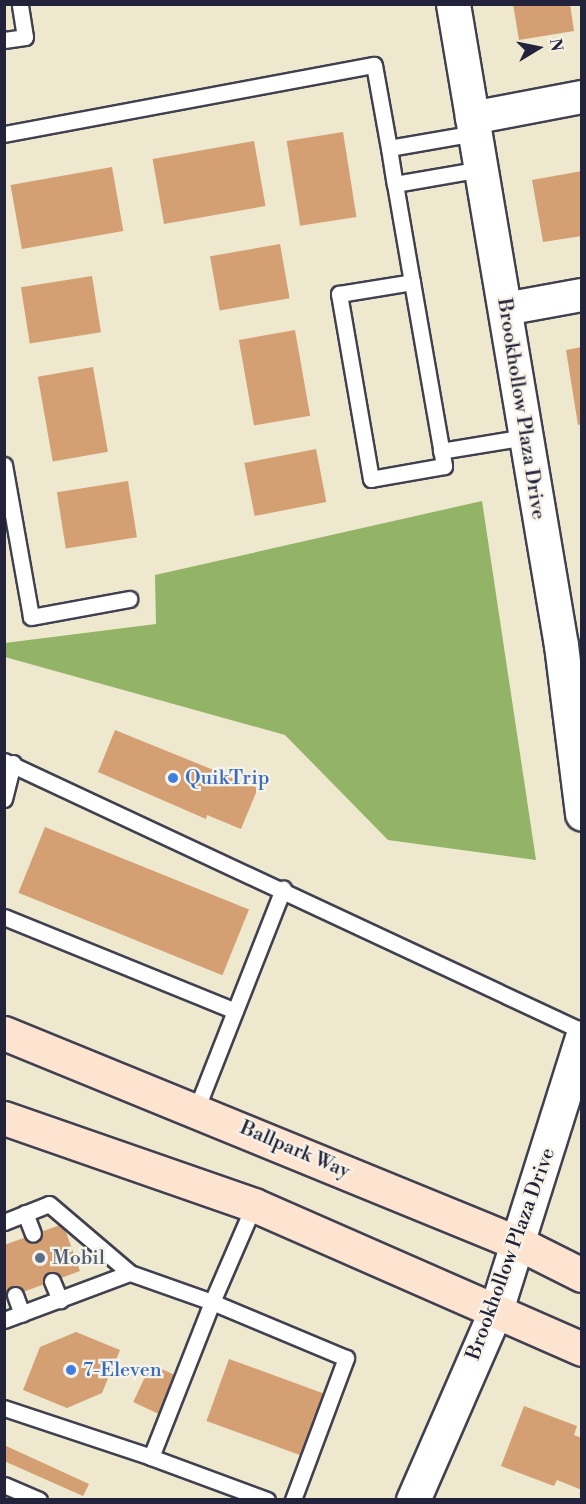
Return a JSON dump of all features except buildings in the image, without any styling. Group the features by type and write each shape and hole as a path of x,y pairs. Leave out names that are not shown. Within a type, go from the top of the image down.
{"main road":[{"name":"Ballpark Way","path":"4,1033 520,1244 582,1275"},
{"path":"14,1125 254,1205 582,1349"}],"street":[{"name":"Brookhollow Plaza Drive","path":"453,4 526,437 571,643 582,814"},
{"path":"474,125 582,97"},
{"path":"505,309 582,295"},
{"name":"Brookhollow Plaza Drive","path":"421,1497 520,1244 582,1037"}],"lane":[{"path":"4,40 25,37 20,4"},
{"path":"4,134 374,65 389,148 444,466 371,479 339,294 412,282"},
{"path":"389,148 474,125"},
{"path":"395,184 481,169"},
{"path":"441,451 526,437"},
{"path":"4,465 10,534 31,617 129,599"},
{"path":"4,799 9,762 582,1031"},
{"path":"196,1110 283,889"},
{"path":"4,917 235,1011"},
{"path":"4,1222 49,1204 130,1273 212,1302 345,1358 293,1500"},
{"path":"151,1457 212,1302 254,1205"},
{"path":"25,1213 33,1234"},
{"path":"4,1320 130,1273"},
{"path":"52,1281 60,1300"},
{"path":"15,1295 22,1314"},
{"path":"4,1408 151,1457 267,1500"},
{"path":"4,1485 39,1500"}],"green space":[{"path":"482,501 536,860 388,840 285,735 5,657 5,643 156,624 155,575"}],"place":[{"name":"QuikTrip","path":"173,778"},
{"name":"Mobil","path":"40,1258"},
{"name":"7-Eleven","path":"71,1370"}]}
